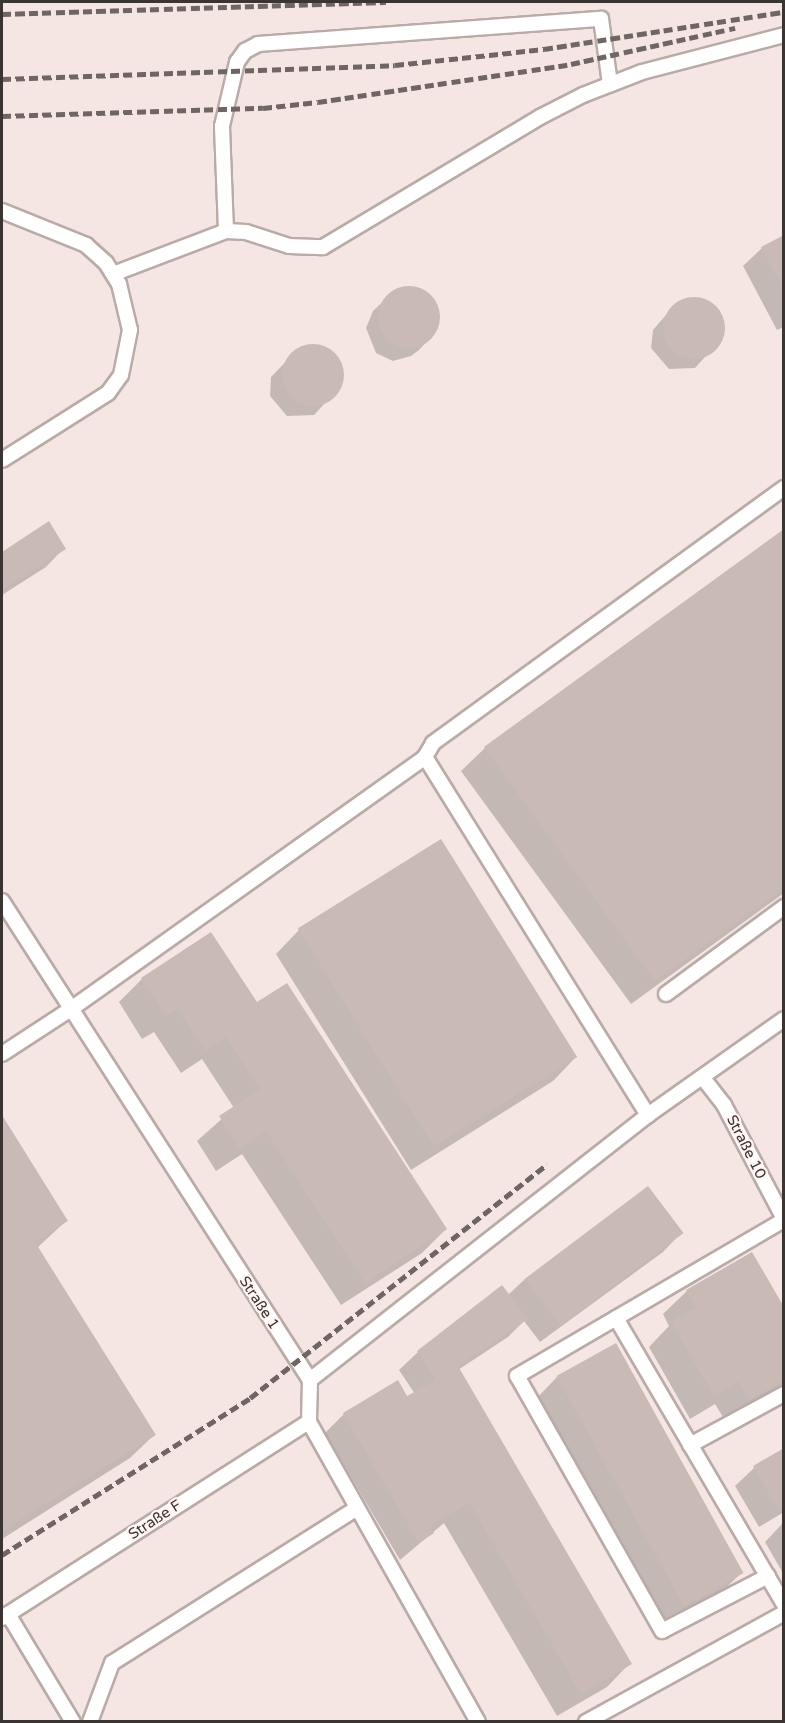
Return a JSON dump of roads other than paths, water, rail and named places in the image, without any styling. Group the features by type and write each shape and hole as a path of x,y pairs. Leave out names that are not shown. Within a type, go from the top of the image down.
{"lane":[{"path":"226,231 222,126 237,62 245,51 258,44 601,19 610,84"},
{"path":"113,274 226,231 246,232 289,246 322,248 540,117 610,84 783,35"},
{"path":"2,211 86,245 113,274 130,316 130,347 121,375 108,393 2,460"},
{"path":"2,1053 71,1009 425,757 433,743 783,488"},
{"path":"425,757 648,1115"},
{"name":"Straße 1","path":"2,901 310,1380"},
{"path":"666,994 783,907"},
{"path":"478,1722 309,1422 310,1380 648,1115 783,1019"},
{"name":"Straße 10","path":"703,1078 724,1105 783,1220"},
{"path":"768,1576 662,1631 517,1376 783,1220"},
{"path":"616,1318 783,1604"},
{"path":"690,1445 783,1394"},
{"name":"Straße F","path":"5,1616 309,1422"},
{"path":"90,1722 112,1663 357,1508"},
{"path":"586,1722 783,1613"},
{"path":"5,1616 73,1722"}],"railway":[{"path":"2,14 386,2"},
{"path":"2,79 395,65 544,49 784,12"},
{"path":"2,116 263,108 318,102 571,64 735,28"},
{"path":"2,1555 250,1398 547,1164"}]}
